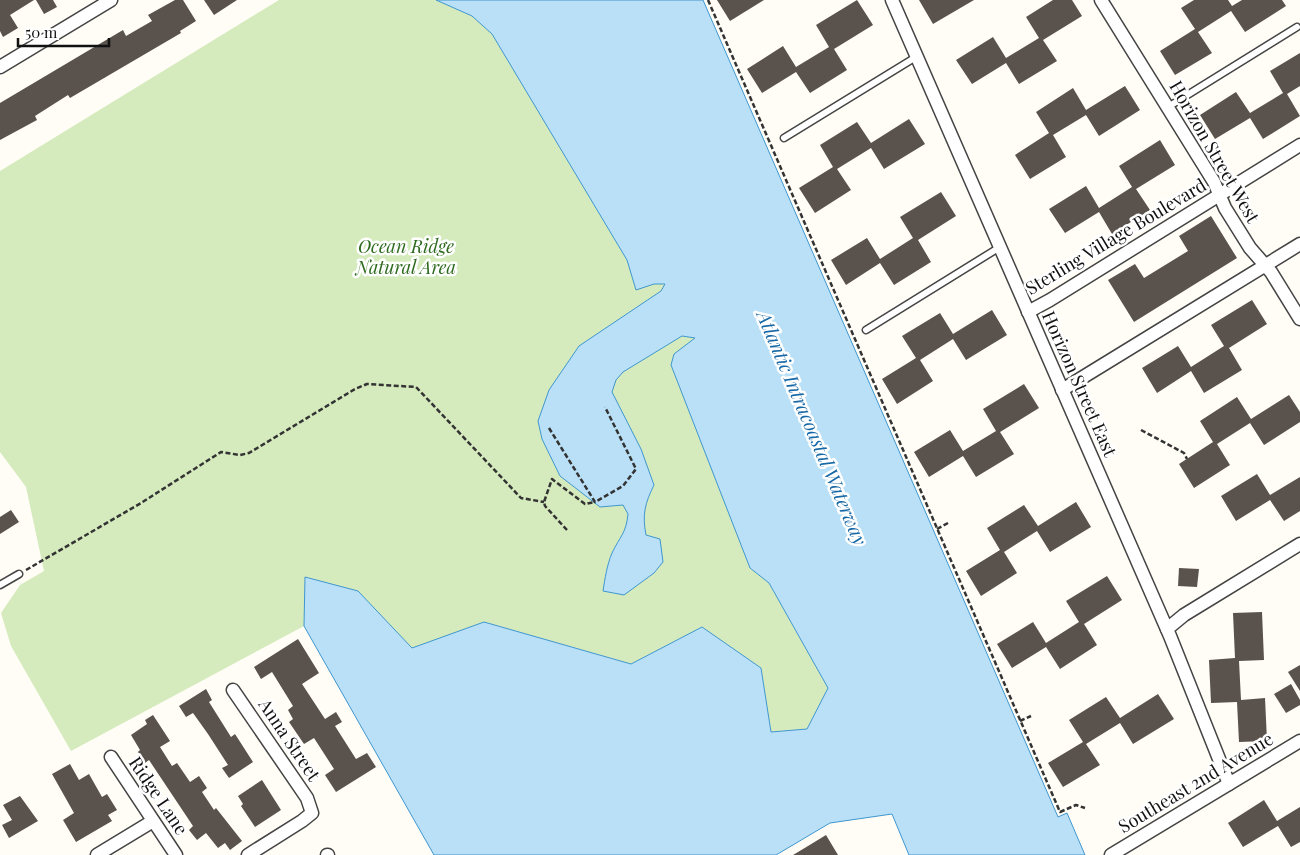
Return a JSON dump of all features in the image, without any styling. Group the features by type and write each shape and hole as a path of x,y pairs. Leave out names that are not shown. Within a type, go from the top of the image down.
{"street":[{"path":"0,67 111,0"},
{"name":"Horizon Street East","path":"892,0 1167,629 1230,784"},
{"name":"Horizon Street West","path":"1101,0 1168,107 1250,248 1265,266 1300,319"},
{"name":"Sterling Village Boulevard","path":"1028,312 1300,145"},
{"path":"1062,390 1300,244"},
{"path":"1167,629 1184,615 1300,544"},
{"name":"Anna Street","path":"233,690 307,798 312,812 302,821 248,855"},
{"name":"Southeast 2nd Avenue","path":"1110,855 1300,741"},
{"name":"Ridge Lane","path":"111,757 176,855"},
{"path":"97,855 153,821"}],"lane":[{"path":"1168,107 1297,27"},
{"path":"784,138 916,57"},
{"path":"866,330 1000,247"},
{"path":"0,585 19,574"}],"path":[{"path":"708,0 1060,812 1076,805 1085,808"},
{"path":"19,574 133,508 221,452 240,455 249,453 355,389 367,384 416,387 521,498 544,502"},
{"path":"566,530 545,506 544,502 552,479 585,504 595,502 623,486 636,469 605,407"},
{"path":"549,428 595,502"},
{"path":"1141,430 1184,453 1187,459"},
{"path":"937,529 948,523"},
{"path":"1020,721 1030,716"}],"green space":[{"name":"Ocean Ridge Natural Area","path":"279,0 568,0 814,514 750,568 769,583 828,688 807,729 771,732 761,668 702,627 631,664 589,652 412,760 305,586 304,626 71,751 11,646 1,613 20,585 44,571 26,487 0,452 0,171"}],"water":[{"name":"Atlantic Intracoastal Waterway","path":"436,0 703,0 1058,817 1067,813 1085,855 909,855 892,814 830,823 776,855 434,855 304,626 305,577 358,591 412,648 484,622 631,664 702,627 761,668 771,732 807,729 828,688 769,583 750,568 671,365 674,354 695,338 682,336 623,372 616,380 612,392 641,449 654,485 648,498 644,521 646,535 660,539 663,562 654,573 624,595 603,591 610,558 624,531 628,514 623,505 600,507 560,476 542,439 538,421 549,390 579,346 661,291 665,284 654,284 636,290 627,260 492,34 472,16"}],"building":[{"path":"0,0 34,0 10,15 18,28 3,37 0,31"},
{"path":"36,0 53,0 57,7 44,14"},
{"path":"175,0 183,0 196,21 180,31 181,33 70,98 68,95 35,116 37,120 0,140 0,103 123,30 126,36 152,21 148,15"},
{"path":"204,0 237,0 214,15"},
{"path":"717,0 764,0 730,21"},
{"path":"857,0 873,25 834,49 847,70 810,93 796,72 762,93 747,69 783,46 796,67 829,47 816,25"},
{"path":"919,0 974,0 933,24"},
{"path":"1053,0 1072,0 1082,16 1043,40 1057,61 1019,84 1006,63 972,84 956,60 993,37 1006,58 1039,38 1026,17"},
{"path":"1194,0 1228,0 1232,6 1242,0 1282,0 1286,6 1245,32 1231,11 1198,32 1212,53 1175,75 1160,51 1195,29 1181,8"},
{"path":"1300,53 1300,86 1287,94 1300,116 1263,139 1250,118 1215,139 1200,115 1236,92 1250,113 1283,93 1270,71"},
{"path":"1125,86 1140,110 1099,136 1086,115 1053,135 1066,157 1030,179 1015,155 1049,133 1036,112 1073,88 1086,110"},
{"path":"909,119 925,144 884,169 871,148 837,169 851,190 815,213 799,188 833,167 820,145 857,122 871,143"},
{"path":"1160,140 1175,165 1136,189 1150,210 1112,234 1099,212 1065,233 1049,209 1086,186 1099,208 1132,187 1119,166"},
{"path":"941,192 956,216 918,240 931,262 894,285 880,263 846,285 831,260 867,238 880,259 913,238 900,217"},
{"path":"1211,216 1237,258 1134,322 1108,280 1135,264 1144,278 1188,251 1179,236"},
{"path":"1252,300 1267,324 1229,348 1242,370 1204,393 1191,371 1157,393 1142,368 1178,346 1191,367 1224,346 1211,325"},
{"path":"992,310 1007,335 966,360 953,339 920,360 933,381 897,404 882,379 916,358 902,336 940,313 953,334"},
{"path":"1024,384 1039,408 1000,432 1014,454 976,477 963,456 929,477 914,452 950,430 963,451 996,431 983,409"},
{"path":"1289,395 1300,412 1300,422 1264,445 1250,423 1217,444 1230,465 1194,488 1179,464 1213,442 1200,421 1237,397 1251,419"},
{"path":"1257,474 1270,495 1300,477 1300,511 1284,521 1270,500 1236,521 1221,496"},
{"path":"1076,502 1091,527 1050,552 1037,531 1004,552 1017,573 981,596 966,571 1000,550 987,528 1024,505 1038,526"},
{"path":"11,510 19,522 0,534 0,517"},
{"path":"1179,568 1199,569 1197,587 1178,586"},
{"path":"1107,576 1122,600 1084,624 1097,645 1060,669 1046,647 1012,668 997,644 1033,622 1046,643 1079,622 1066,601"},
{"path":"1262,612 1264,660 1239,661 1241,700 1265,698 1267,741 1239,742 1237,702 1211,703 1209,660 1235,658 1233,613"},
{"path":"298,639 319,673 302,684 325,719 336,712 342,722 335,726 356,759 367,753 376,767 336,792 325,775 334,769 314,738 304,744 289,722 293,719 288,710 293,706 272,672 261,679 254,667"},
{"path":"1300,665 1300,691 1288,672"},
{"path":"1291,684 1300,700 1300,705 1286,713 1274,694"},
{"path":"206,689 212,700 209,702 231,737 235,734 253,762 229,778 222,768 228,765 208,734 193,713 186,717 179,706"},
{"path":"1158,694 1174,719 1133,744 1120,723 1086,744 1100,765 1063,787 1048,763 1083,742 1069,720 1106,697 1120,718"},
{"path":"153,715 170,741 160,747 172,766 177,763 190,782 199,776 207,788 202,792 214,810 216,808 242,841 230,850 225,843 218,848 206,833 197,840 189,830 193,826 149,760 145,763 138,752 140,750 131,735 147,724 145,720"},
{"path":"70,764 79,780 89,774 102,797 107,794 117,810 108,815 112,821 76,842 63,820 74,813 52,774"},
{"path":"262,780 281,810 255,827 241,806 243,804 238,796"},
{"path":"20,796 38,821 9,838 2,825 12,820 3,805"},
{"path":"1264,800 1277,821 1300,807 1300,842 1291,847 1278,826 1243,847 1228,823"},
{"path":"826,835 838,855 793,855 808,846"}]}
